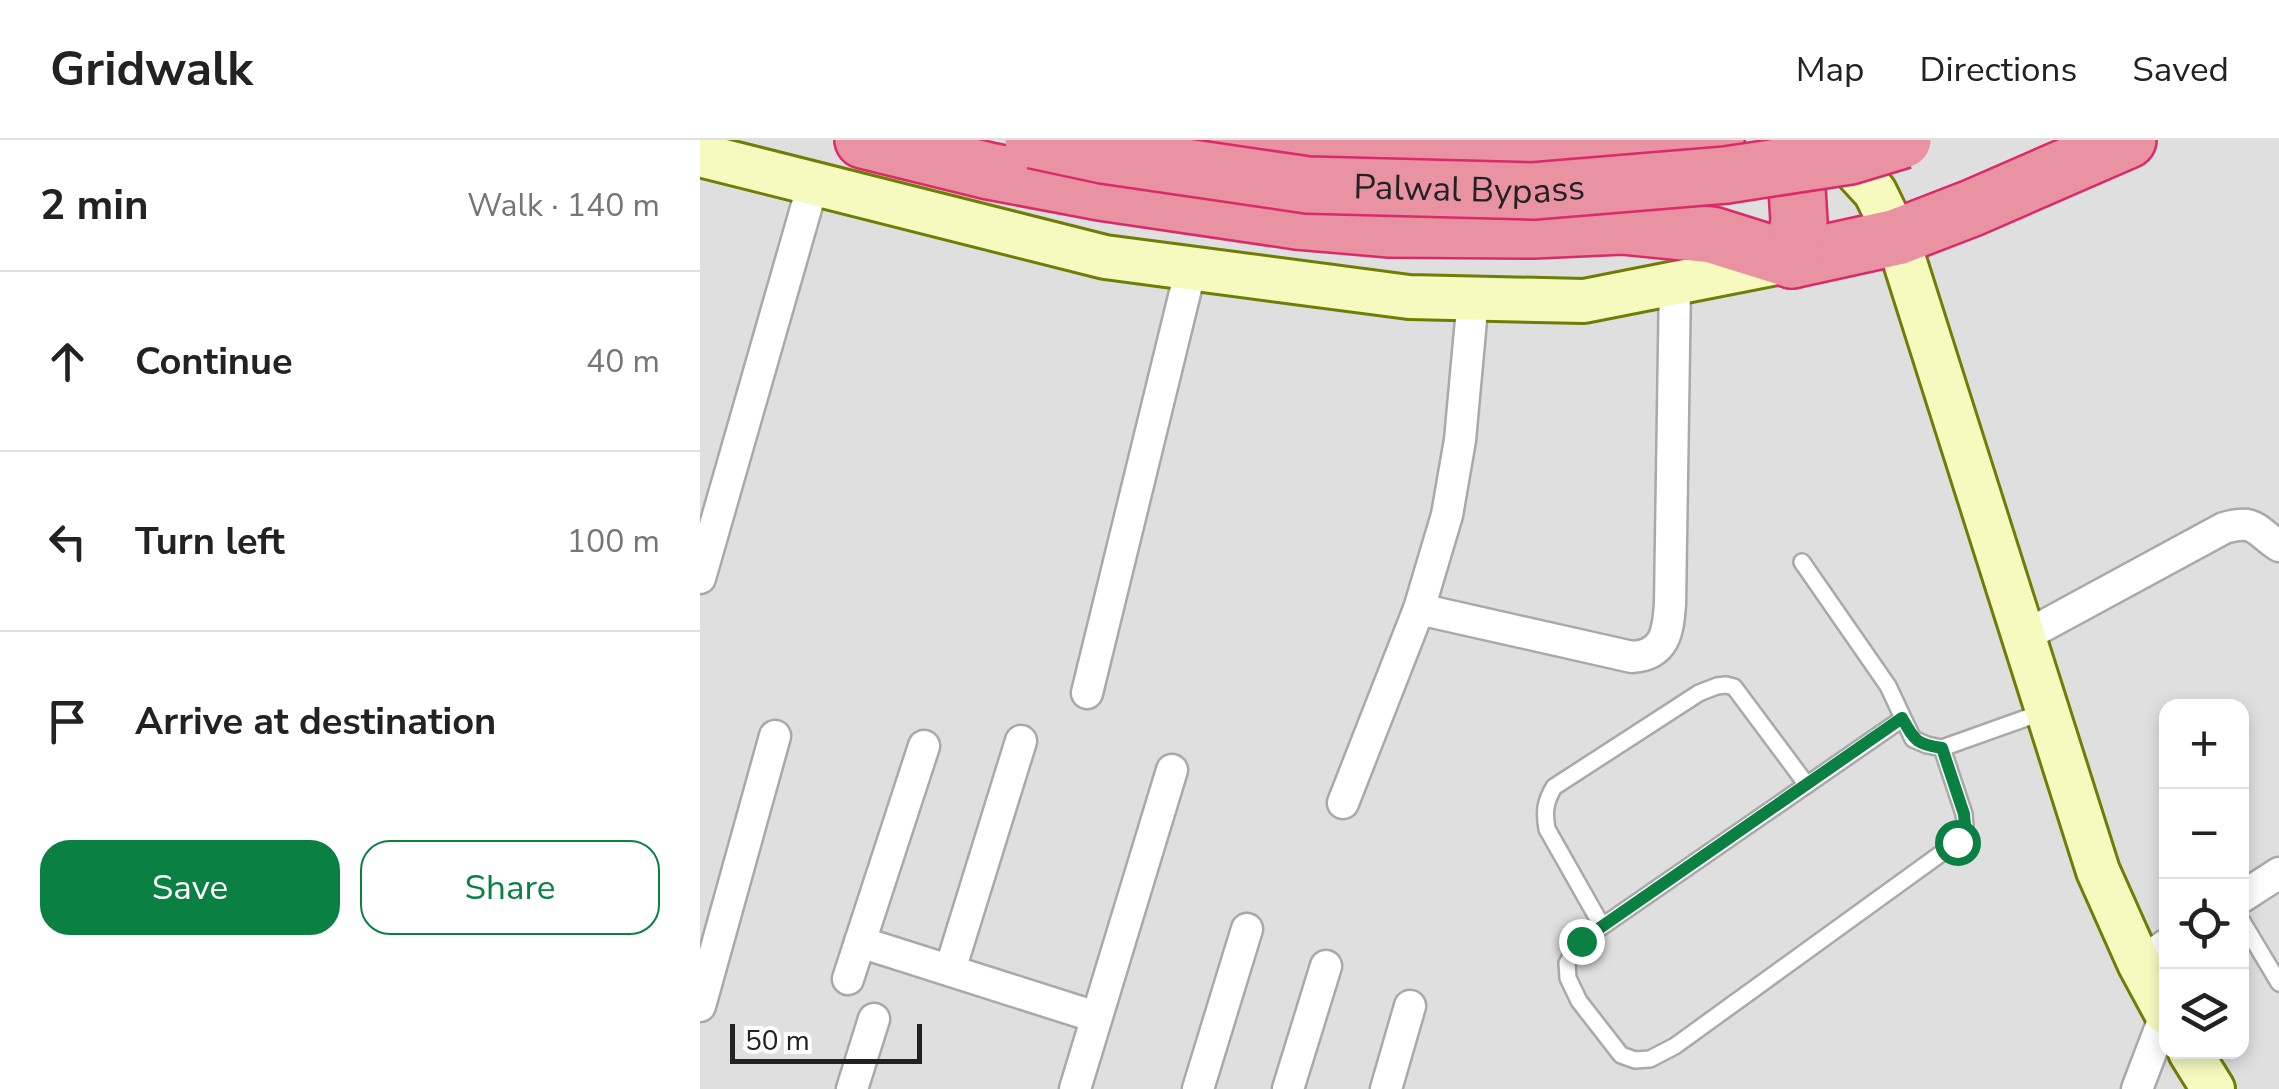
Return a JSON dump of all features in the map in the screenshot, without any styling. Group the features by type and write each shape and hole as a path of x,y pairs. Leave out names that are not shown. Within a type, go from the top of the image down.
{"highway":[{"path":"863,140 1045,182 1297,222 1390,230 1622,226 1712,235 1792,260 1886,214 1972,208 2128,140"},
{"name":"Palwal Bypass","path":"1033,140 1103,155 1308,185 1533,191 1726,175 1850,156 1902,140"},
{"name":"Palwal Bypass","path":"1237,140 1274,146 1480,158 1674,149 1716,140"},
{"path":"1792,260 1800,220 1794,140"}],"street":[{"path":"1846,140 1853,168 1886,214"},
{"path":"1880,140 1886,214 2098,871 2153,954 2159,981"},
{"path":"700,155 1105,257 1409,297 1584,301 1792,260"},
{"path":"700,578 814,184"},
{"path":"1087,693 1192,268"},
{"path":"1419,608 1632,657 1647,656 1659,646 1668,628 1670,604 1676,284"},
{"path":"1344,803 1419,608 1448,515 1460,440 1473,298"},
{"path":"2023,637 2224,528 2242,523 2279,546"},
{"path":"700,1006 775,736"},
{"path":"950,970 1021,741"},
{"path":"848,979 924,746"},
{"path":"1075,1089 1172,770"},
{"path":"2249,892 2279,873"},
{"path":"1198,1089 1247,929"},
{"path":"860,942 1096,1017"},
{"path":"1288,1089 1326,966"},
{"path":"1386,1089 1410,1006"},
{"path":"852,1089 874,1018"},
{"path":"2138,1089 2159,1032"},
{"path":"2194,1059 2213,1089"}],"lane":[{"path":"1802,562 1888,686 1914,739 1942,748 2047,711"},
{"path":"1602,926 1547,830 1544,813 1554,786 1699,694 1726,685 1734,687 1807,784"},
{"path":"1902,718 1581,941 1568,964 1568,978 1579,1001 1621,1054 1635,1060 1650,1059 1675,1046 1957,842 1965,825 1964,814 1942,748"},
{"path":"2249,933 2279,983"}],"shaded area":[{"path":"700,140 2279,140 2279,1089 700,1089"}],"route":[{"path":"1581,941 1902,718 1914,739 1942,748 1964,814 1965,825 1957,842"}]}
